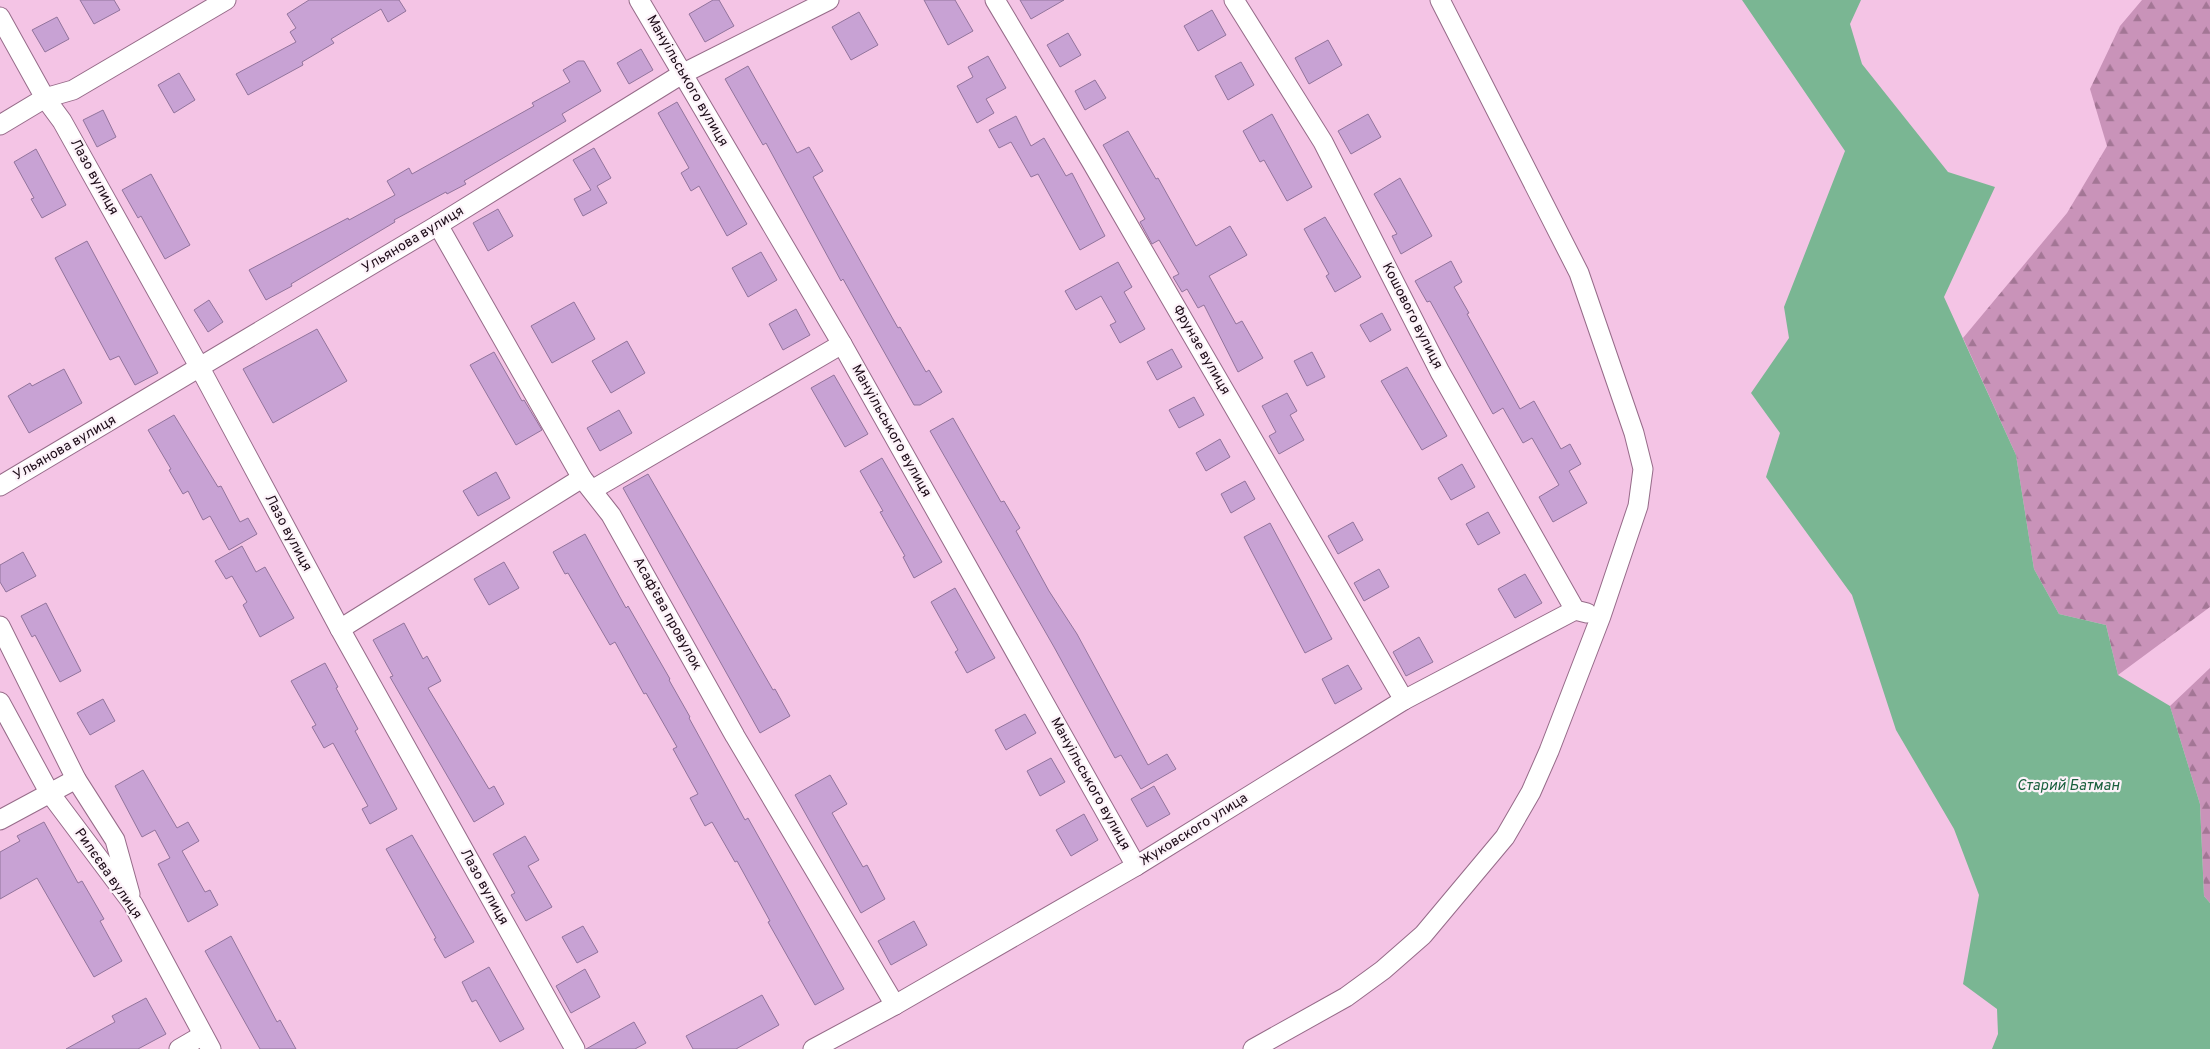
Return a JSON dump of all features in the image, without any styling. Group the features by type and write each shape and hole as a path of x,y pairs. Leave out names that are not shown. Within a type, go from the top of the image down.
{"street":[{"path":"0,125 44,98 73,90 226,0"},
{"name":"Мануільського вулиця","path":"639,0 842,344 1136,866"},
{"name":"Ульянова вулиця","path":"0,486 438,225 682,74 829,0"},
{"name":"Фрунзе вулиця","path":"995,0 1091,161 1404,700"},
{"name":"Кошового вулиця","path":"1234,0 1323,142 1440,372 1575,610"},
{"path":"1253,1049 1346,997 1383,970 1423,935 1505,837 1531,792 1553,742 1600,616 1638,506 1642,469 1634,433 1579,274 1440,0"},
{"name":"Лазо вулиця","path":"0,17 44,98 62,121 200,368 340,629 575,1049"},
{"name":"Асаф’єва провулок","path":"438,225 587,484 611,515 735,736 895,1004"},
{"path":"340,629 587,484 842,344"},
{"path":"1575,610 1600,616"},
{"name":"Жуковского улица","path":"813,1049 1136,866 1404,700 1575,610"},
{"path":"0,626 76,779 115,840 133,904"},
{"name":"Рилєєва вулиця","path":"0,702 49,792 133,904 207,1042"},
{"path":"0,820 76,779"},
{"path":"179,1049 207,1042"}],"green space":[{"path":"2142,0 2210,0 2210,607 2118,675 2106,625 2059,614 2034,569 2016,455 1963,338 2067,213 2107,146 2090,89 2120,26"},
{"path":"2210,668 2210,903 2204,896 2200,804 2170,706"}],"water":[{"name":"Старий Батман","path":"1742,0 1861,0 1850,24 1862,64 1948,172 1995,187 1944,297 2016,455 2034,569 2059,614 2106,625 2118,675 2170,706 2200,804 2204,896 2210,903 2210,1049 1992,1049 1998,1034 1997,1009 1963,984 1979,895 1954,829 1896,730 1852,595 1766,477 1780,433 1751,393 1789,338 1784,307 1845,151"}],"building":[{"path":"80,0 114,0 120,10 94,24"},
{"path":"309,0 399,0 406,11 388,22 381,9 331,39 334,43 302,62 303,65 248,95 236,74 296,42 290,32 296,28 287,14"},
{"path":"713,0 719,0 734,26 705,42 689,14"},
{"path":"924,0 955,0 973,31 948,45"},
{"path":"1020,0 1064,0 1031,19"},
{"path":"1212,10 1226,35 1198,51 1184,26"},
{"path":"859,12 878,45 851,60 832,27"},
{"path":"57,17 69,39 45,52 32,30"},
{"path":"1068,33 1081,55 1060,67 1047,45"},
{"path":"1328,40 1342,65 1309,84 1295,58"},
{"path":"641,49 653,70 629,84 617,63"},
{"path":"988,56 1006,88 986,99 994,113 977,123 957,86 973,77 968,67"},
{"path":"578,61 584,61 601,91 562,114 566,121 464,181 466,184 447,194 446,192 394,220 395,222 266,300 249,270 395,195 387,181 409,168 412,174 534,106 532,103 570,82 563,70"},
{"path":"1241,62 1254,85 1228,100 1215,76"},
{"path":"748,66 797,153 809,147 823,171 813,177 898,328 900,327 926,372 929,370 942,392 920,405 914,405 843,279 841,281 766,143 763,145 725,79"},
{"path":"179,73 195,100 174,113 158,85"},
{"path":"1095,80 1106,98 1085,110 1075,91"},
{"path":"677,102 747,224 727,236 699,186 691,191 681,173 689,168 658,113"},
{"path":"103,110 116,137 97,147 83,120"},
{"path":"1272,114 1312,187 1287,201 1264,160 1260,162 1243,131"},
{"path":"1368,114 1381,137 1351,154 1338,131"},
{"path":"1016,116 1031,146 1044,138 1066,176 1072,173 1105,236 1080,250 1038,174 1031,177 1011,142 999,148 989,130"},
{"path":"1128,131 1156,179 1158,178 1196,246 1230,226 1247,255 1209,276 1236,324 1242,321 1263,358 1238,372 1204,305 1198,308 1187,289 1182,292 1173,277 1179,274 1159,240 1152,244 1140,222 1145,219 1103,145"},
{"path":"594,148 611,178 597,186 607,203 583,216 574,199 591,190 573,160"},
{"path":"36,149 66,205 42,218 31,199 34,198 14,162"},
{"path":"151,174 190,245 165,259 141,216 138,218 122,190"},
{"path":"1400,178 1432,236 1401,254 1392,236 1397,234 1374,194"},
{"path":"498,209 513,236 488,251 473,223"},
{"path":"1325,217 1361,277 1335,292 1326,276 1329,274 1304,229"},
{"path":"87,241 158,373 135,385 119,356 110,360 55,258"},
{"path":"761,252 777,280 748,297 732,268"},
{"path":"1451,261 1462,282 1454,287 1520,409 1534,401 1561,449 1570,444 1581,464 1569,471 1587,503 1553,522 1539,497 1559,485 1532,438 1523,443 1503,408 1493,414 1430,301 1427,302 1415,281"},
{"path":"1118,262 1132,287 1124,292 1145,329 1120,343 1110,325 1116,322 1101,296 1076,310 1065,291"},
{"path":"209,300 223,322 208,332 194,310"},
{"path":"574,302 595,339 552,363 531,326"},
{"path":"796,309 810,335 783,350 769,324"},
{"path":"1382,313 1391,330 1370,342 1360,325"},
{"path":"317,329 347,381 273,423 243,369"},
{"path":"627,341 645,373 611,393 592,361"},
{"path":"1172,349 1182,367 1157,380 1147,362"},
{"path":"494,352 522,401 524,400 542,430 516,445 470,365"},
{"path":"1312,352 1325,377 1307,386 1294,361"},
{"path":"1407,367 1447,436 1422,450 1381,381"},
{"path":"64,369 82,403 29,433 8,396 30,383 32,386"},
{"path":"834,375 868,434 845,447 811,388"},
{"path":"1287,393 1297,411 1290,415 1304,440 1279,454 1269,436 1276,432 1262,406"},
{"path":"1194,397 1204,415 1179,428 1169,410"},
{"path":"619,410 632,433 600,451 587,428"},
{"path":"174,415 218,487 221,486 240,522 248,518 257,534 229,550 210,516 203,520 188,491 183,494 148,430"},
{"path":"953,418 1001,502 1004,501 1020,528 1016,531 1049,591 1077,634 1148,765 1167,754 1176,769 1141,789 1121,755 1115,758 1054,647 930,431"},
{"path":"1220,439 1230,457 1206,471 1196,453"},
{"path":"882,458 942,562 914,578 903,557 905,556 880,512 883,511 860,471"},
{"path":"1462,464 1475,487 1451,500 1438,478"},
{"path":"496,472 510,498 478,516 463,491"},
{"path":"648,474 773,690 775,689 790,716 760,733 623,488"},
{"path":"1245,481 1255,499 1231,513 1221,494"},
{"path":"1488,512 1500,533 1478,545 1466,524"},
{"path":"1353,522 1363,540 1338,554 1328,536"},
{"path":"1270,523 1332,639 1305,653 1244,537"},
{"path":"585,534 626,608 628,606 670,679 689,718 745,820 748,818 844,989 815,1005 768,922 770,921 737,861 735,862 712,822 705,826 690,798 698,794 673,749 677,747 646,693 644,694 615,642 610,645 568,573 565,574 553,552"},
{"path":"242,546 256,572 265,567 294,618 260,637 243,605 247,602 232,576 226,579 215,561"},
{"path":"23,552 36,576 6,592 0,582 0,565"},
{"path":"504,562 519,588 489,605 474,579"},
{"path":"1379,569 1389,587 1364,601 1354,583"},
{"path":"1525,574 1542,603 1515,618 1498,589"},
{"path":"955,588 995,658 967,673 955,652 958,650 931,602"},
{"path":"46,603 81,671 60,682 35,635 32,637 21,616"},
{"path":"404,623 423,659 427,656 441,681 428,688 489,789 494,786 504,804 474,822 390,677 393,676 373,640"},
{"path":"1419,637 1433,662 1406,676 1393,652"},
{"path":"325,663 358,729 355,731 397,809 370,824 362,809 368,806 333,743 324,748 312,727 316,725 291,681"},
{"path":"1348,665 1362,689 1335,704 1322,679"},
{"path":"103,699 115,721 90,735 77,713"},
{"path":"1025,714 1036,733 1006,750 995,730"},
{"path":"1051,758 1065,782 1040,796 1027,771"},
{"path":"143,770 177,828 188,822 199,841 182,851 205,892 210,890 218,905 188,922 158,864 170,858 155,830 142,837 115,786"},
{"path":"830,775 847,804 832,813 863,867 867,865 885,899 861,913 795,795"},
{"path":"1154,786 1170,814 1147,827 1131,799"},
{"path":"1084,814 1098,840 1071,856 1056,830"},
{"path":"44,822 78,883 82,881 104,919 100,921 122,961 94,977 37,878 0,899 0,852 20,841 17,836"},
{"path":"412,835 474,942 445,958 434,939 436,938 386,849"},
{"path":"525,836 539,860 528,866 552,907 526,921 511,895 515,893 493,854"},
{"path":"914,921 927,945 891,965 878,941"},
{"path":"583,926 598,952 577,963 562,937"},
{"path":"231,936 277,1022 280,1020 296,1049 260,1049 205,951"},
{"path":"489,967 524,1029 500,1042 476,1000 472,1002 462,982"},
{"path":"585,969 600,997 571,1013 556,986"},
{"path":"762,995 779,1025 736,1049 693,1049 686,1036"},
{"path":"146,998 166,1034 138,1049 66,1049 115,1022 112,1016"},
{"path":"634,1022 646,1043 635,1049 586,1049"}]}
